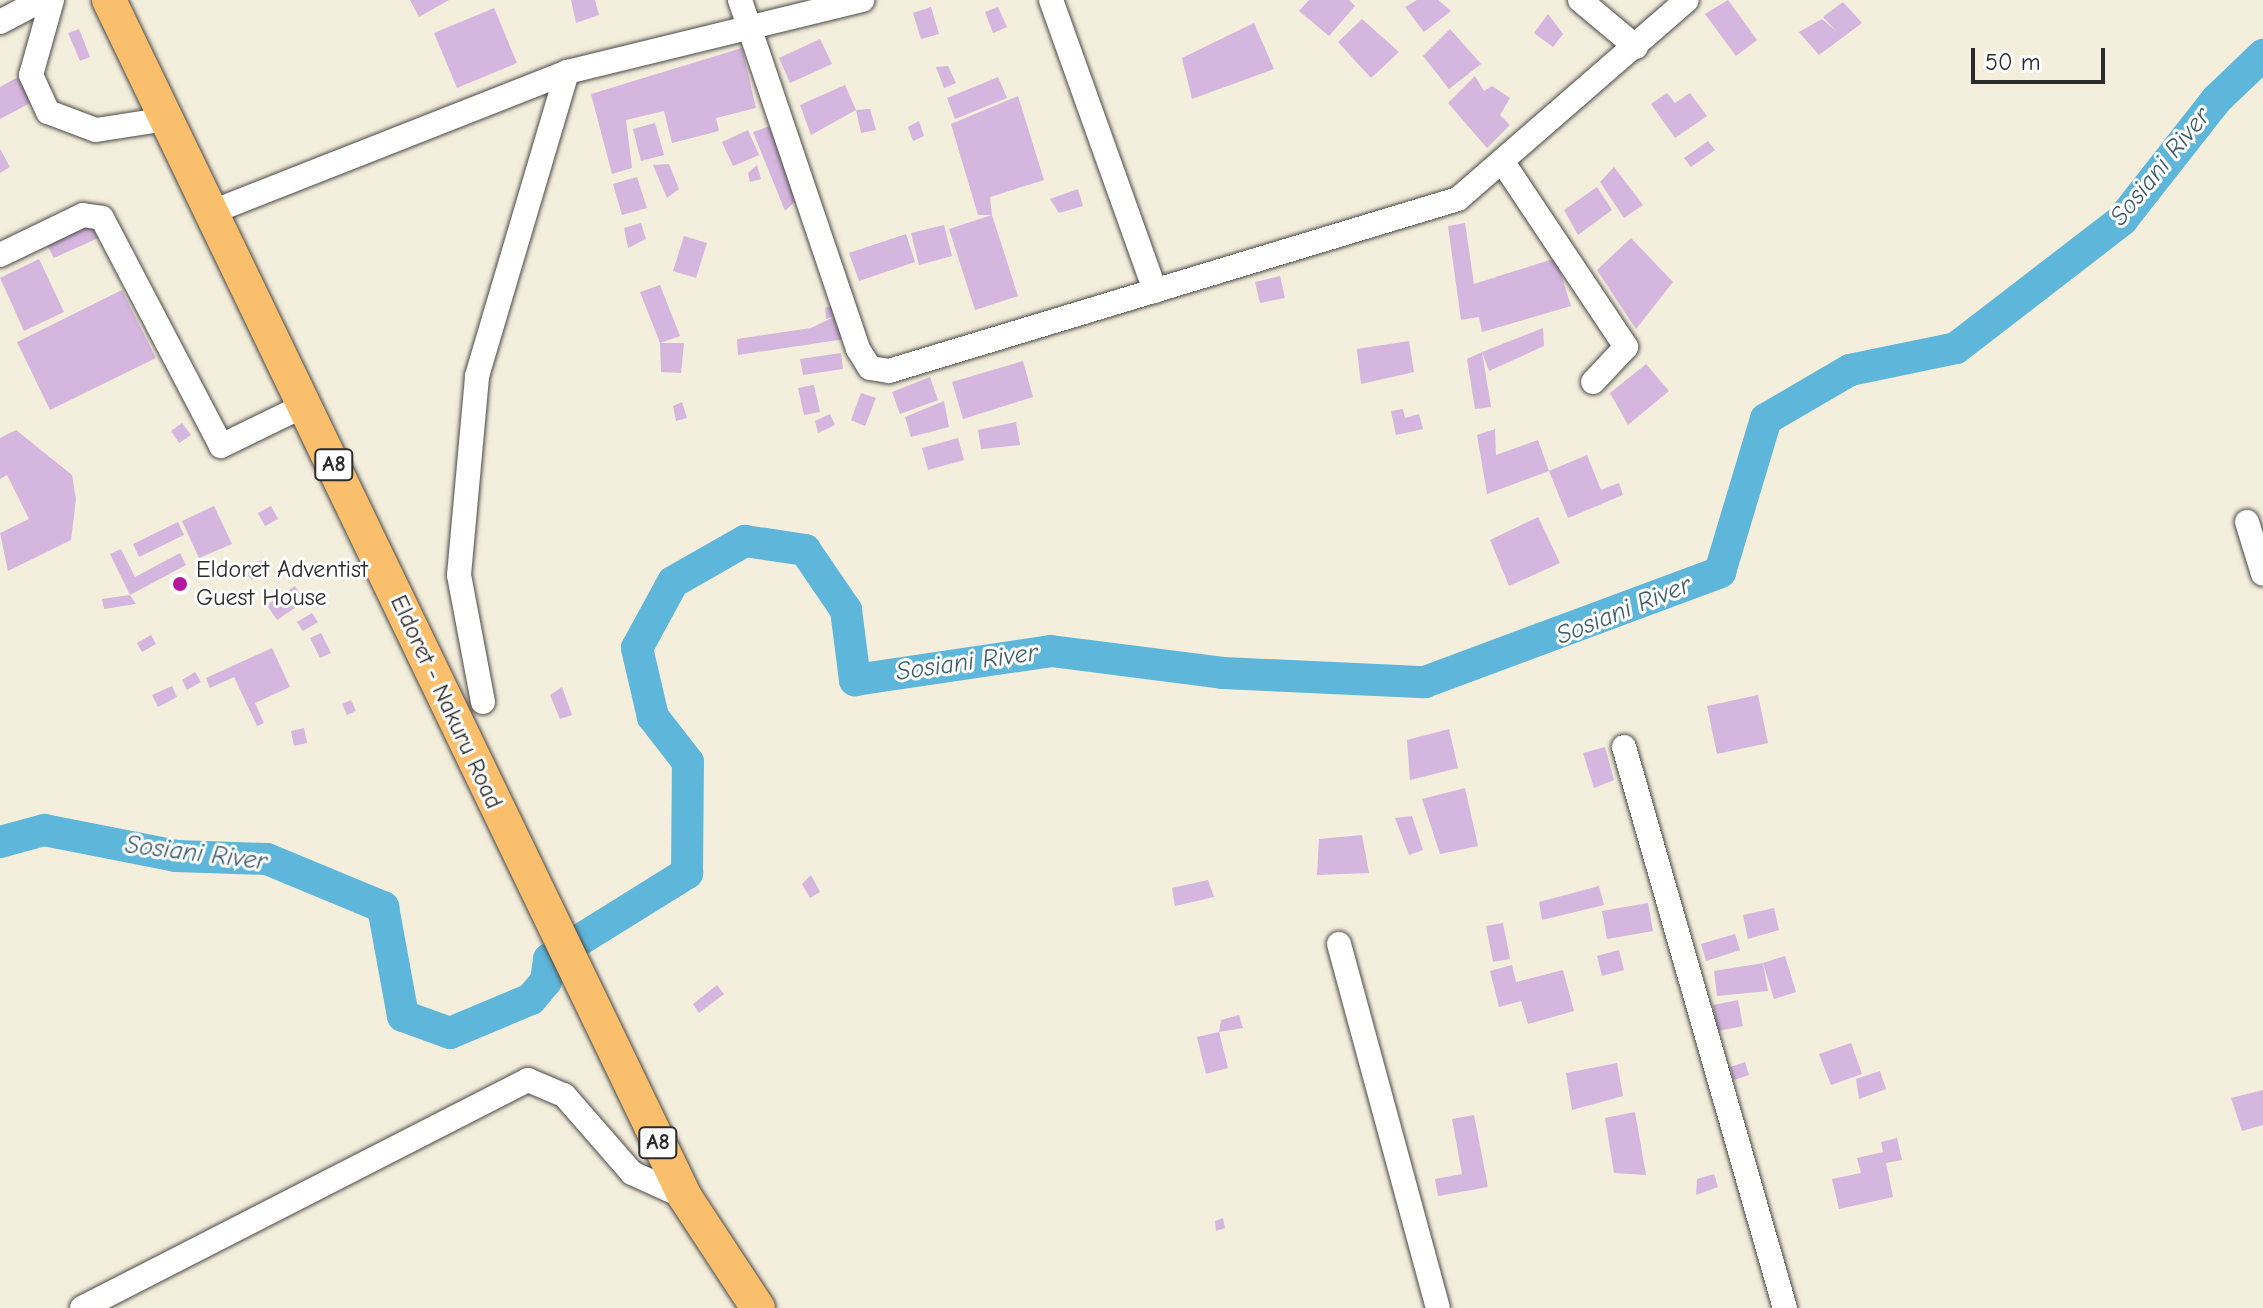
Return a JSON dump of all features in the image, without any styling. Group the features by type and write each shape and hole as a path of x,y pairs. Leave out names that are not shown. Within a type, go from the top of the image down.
{"highway":[{"name":"Eldoret - Nakuru Road","path":"109,0 685,1197 758,1308"}],"street":[{"path":"0,22 42,0"},
{"path":"52,0 31,75 48,112 96,130 167,119"},
{"path":"740,0 870,368 897,370 1458,199 1504,164 1687,0"},
{"path":"212,212 567,72 749,32 862,0"},
{"path":"1051,0 1155,291"},
{"path":"1580,0 1636,47"},
{"path":"483,702 459,575 477,376 567,72"},
{"path":"1504,164 1626,347 1593,382"},
{"path":"0,255 83,215 102,218 221,446 305,405"},
{"path":"2247,522 2263,574"},
{"path":"1624,747 1785,1308"},
{"path":"1339,944 1438,1308"},
{"path":"82,1308 528,1080 564,1095 632,1173 685,1197"}],"building":[{"path":"410,0 449,0 419,17"},
{"path":"571,0 595,0 599,15 576,23"},
{"path":"1309,0 1349,0 1355,6 1329,36 1299,11"},
{"path":"1417,0 1438,0 1451,11 1424,32 1405,7"},
{"path":"1728,0 1757,40 1736,56 1705,14"},
{"path":"1843,2 1862,23 1819,55 1799,32 1822,19 1836,31 1823,17"},
{"path":"931,7 939,34 921,39 913,13"},
{"path":"998,7 1007,27 993,33 985,12"},
{"path":"494,8 517,63 457,88 434,33"},
{"path":"1548,14 1563,34 1553,47 1534,33"},
{"path":"1362,19 1399,52 1371,78 1338,42"},
{"path":"1254,23 1274,69 1192,99 1182,58"},
{"path":"79,29 90,57 80,61 68,33"},
{"path":"1450,29 1481,64 1449,89 1423,56"},
{"path":"820,39 832,64 790,83 779,58"},
{"path":"742,48 756,108 716,118 719,131 672,143 664,111 626,120 632,168 612,174 591,94"},
{"path":"948,66 956,83 944,88 936,67"},
{"path":"1475,76 1484,91 1492,86 1510,98 1500,115 1510,125 1487,148 1448,103"},
{"path":"18,77 32,102 0,119 0,87"},
{"path":"998,77 1007,98 955,119 947,98"},
{"path":"845,85 856,110 811,135 800,105"},
{"path":"1667,93 1675,103 1690,93 1707,116 1675,138 1651,104"},
{"path":"1018,96 1044,180 990,197 992,215 978,215 951,124"},
{"path":"870,109 876,130 861,133 856,110"},
{"path":"919,121 924,136 913,141 908,127"},
{"path":"655,123 664,155 641,161 633,129"},
{"path":"776,124 801,196 785,211 753,132"},
{"path":"748,130 759,155 733,166 722,142"},
{"path":"1708,141 1715,150 1691,167 1684,158"},
{"path":"0,149 10,167 0,173"},
{"path":"669,164 679,189 667,198 653,165"},
{"path":"757,165 761,179 750,182 748,173"},
{"path":"1614,167 1643,205 1624,218 1600,182"},
{"path":"637,177 647,208 622,215 613,184"},
{"path":"1597,187 1612,210 1578,235 1564,210"},
{"path":"1078,189 1083,206 1059,213 1050,199"},
{"path":"992,215 1018,296 975,310 949,229"},
{"path":"641,223 646,239 628,248 624,228"},
{"path":"1465,223 1474,284 1556,258 1571,306 1482,332 1479,317 1461,320 1448,226"},
{"path":"91,224 98,238 54,258 47,245"},
{"path":"944,225 952,256 919,265 911,233"},
{"path":"906,234 915,262 859,281 849,253"},
{"path":"684,236 707,243 696,278 673,271"},
{"path":"1631,238 1673,282 1636,329 1597,270"},
{"path":"39,259 64,312 24,331 0,278"},
{"path":"1280,276 1285,298 1260,303 1255,282"},
{"path":"660,285 680,336 660,343 640,292"},
{"path":"122,290 156,358 50,410 17,342"},
{"path":"834,305 836,316 826,319 825,308"},
{"path":"836,316 845,339 738,355 737,339 811,328"},
{"path":"1543,328 1544,346 1489,371 1482,352"},
{"path":"1409,341 1414,372 1361,384 1357,349"},
{"path":"660,343 684,343 681,373 661,372"},
{"path":"1482,352 1491,407 1475,409 1467,359"},
{"path":"841,353 843,369 803,375 800,359"},
{"path":"1023,361 1033,397 963,419 952,382"},
{"path":"1646,364 1669,391 1628,425 1610,393"},
{"path":"930,377 938,400 900,414 892,392"},
{"path":"814,385 820,412 804,415 798,388"},
{"path":"861,393 876,398 865,426 851,420"},
{"path":"944,401 949,427 911,437 905,417"},
{"path":"682,402 687,418 676,421 673,406"},
{"path":"1403,409 1405,418 1419,414 1423,429 1396,435 1391,411"},
{"path":"830,414 835,425 818,433 815,421"},
{"path":"1016,422 1020,445 981,449 978,430"},
{"path":"182,423 191,435 179,443 171,431"},
{"path":"1495,429 1496,455 1538,440 1549,471 1487,494 1477,435"},
{"path":"16,430 72,475 76,499 71,540 8,571 0,533 29,519 7,475 0,479 0,438"},
{"path":"958,438 964,460 928,470 922,448"},
{"path":"1587,455 1601,490 1619,483 1623,495 1568,518 1549,471"},
{"path":"214,506 232,544 199,558 182,521"},
{"path":"271,506 278,519 265,526 258,513"},
{"path":"1538,517 1560,563 1509,586 1490,540"},
{"path":"178,522 184,535 139,557 133,544"},
{"path":"121,549 135,577 180,553 186,565 130,595 110,554"},
{"path":"264,559 270,572 252,580 242,569"},
{"path":"295,586 305,601 277,620 267,605"},
{"path":"130,595 136,604 104,609 102,599"},
{"path":"312,613 318,622 303,631 297,622"},
{"path":"321,633 331,653 320,658 310,638"},
{"path":"151,635 156,644 142,652 137,643"},
{"path":"272,648 290,687 255,703 264,723 257,726 234,677 210,688 206,678"},
{"path":"195,672 201,682 187,690 182,680"},
{"path":"172,686 177,697 158,707 152,695"},
{"path":"562,687 572,715 560,719 550,695"},
{"path":"1758,695 1768,743 1717,754 1707,706"},
{"path":"351,700 356,711 347,715 342,704"},
{"path":"304,728 307,743 294,746 291,731"},
{"path":"1449,729 1458,768 1410,780 1407,740"},
{"path":"1605,747 1614,780 1594,788 1583,753"},
{"path":"1465,788 1478,846 1440,854 1422,799"},
{"path":"1412,816 1423,850 1409,855 1395,818"},
{"path":"1362,835 1369,873 1317,875 1319,839"},
{"path":"811,875 820,892 810,898 802,884"},
{"path":"1208,880 1214,897 1175,906 1172,888"},
{"path":"1599,886 1604,905 1542,920 1539,902"},
{"path":"1648,903 1653,931 1607,939 1602,911"},
{"path":"1774,908 1779,930 1748,939 1743,915"},
{"path":"1503,923 1510,959 1493,962 1486,926"},
{"path":"1735,934 1740,950 1706,961 1701,944"},
{"path":"1619,950 1624,970 1602,976 1597,956"},
{"path":"1785,956 1796,992 1774,999 1763,963"},
{"path":"1763,963 1768,991 1717,996 1714,971"},
{"path":"1512,965 1516,982 1563,970 1574,1011 1528,1024 1521,1001 1499,1007 1490,971"},
{"path":"717,985 724,994 699,1013 693,1004"},
{"path":"1738,1000 1743,1026 1718,1031 1713,1005"},
{"path":"1239,1015 1243,1028 1219,1032 1221,1020"},
{"path":"1219,1032 1228,1068 1206,1074 1197,1037"},
{"path":"1851,1043 1862,1074 1831,1085 1819,1054"},
{"path":"1745,1062 1749,1075 1734,1080 1730,1067"},
{"path":"1617,1063 1623,1096 1572,1110 1566,1073"},
{"path":"1880,1071 1886,1089 1859,1099 1856,1079"},
{"path":"2263,1090 2263,1125 2242,1131 2231,1098"},
{"path":"1635,1112 1646,1175 1614,1173 1605,1118"},
{"path":"1474,1115 1488,1187 1438,1196 1435,1179 1462,1174 1452,1119"},
{"path":"1897,1138 1902,1160 1886,1163 1893,1197 1839,1209 1832,1179 1861,1173 1857,1158 1883,1152 1881,1142"},
{"path":"1714,1174 1718,1187 1696,1195 1697,1179"},
{"path":"1223,1218 1225,1228 1216,1231 1215,1221"}],"waterway":[{"name":"Sosiani River","path":"0,842 44,830 176,856 267,859 383,907 403,1016 450,1033 531,999 546,981 549,959 687,873 688,762 653,717 637,648 673,582 745,541 805,550 846,610 855,680 1051,651 1223,673 1425,682 1720,572 1766,419 1850,370 1956,348 2122,220 2217,99 2263,55"}],"place":[{"name":"Eldoret Adventist Guest House","path":"180,584"}]}
